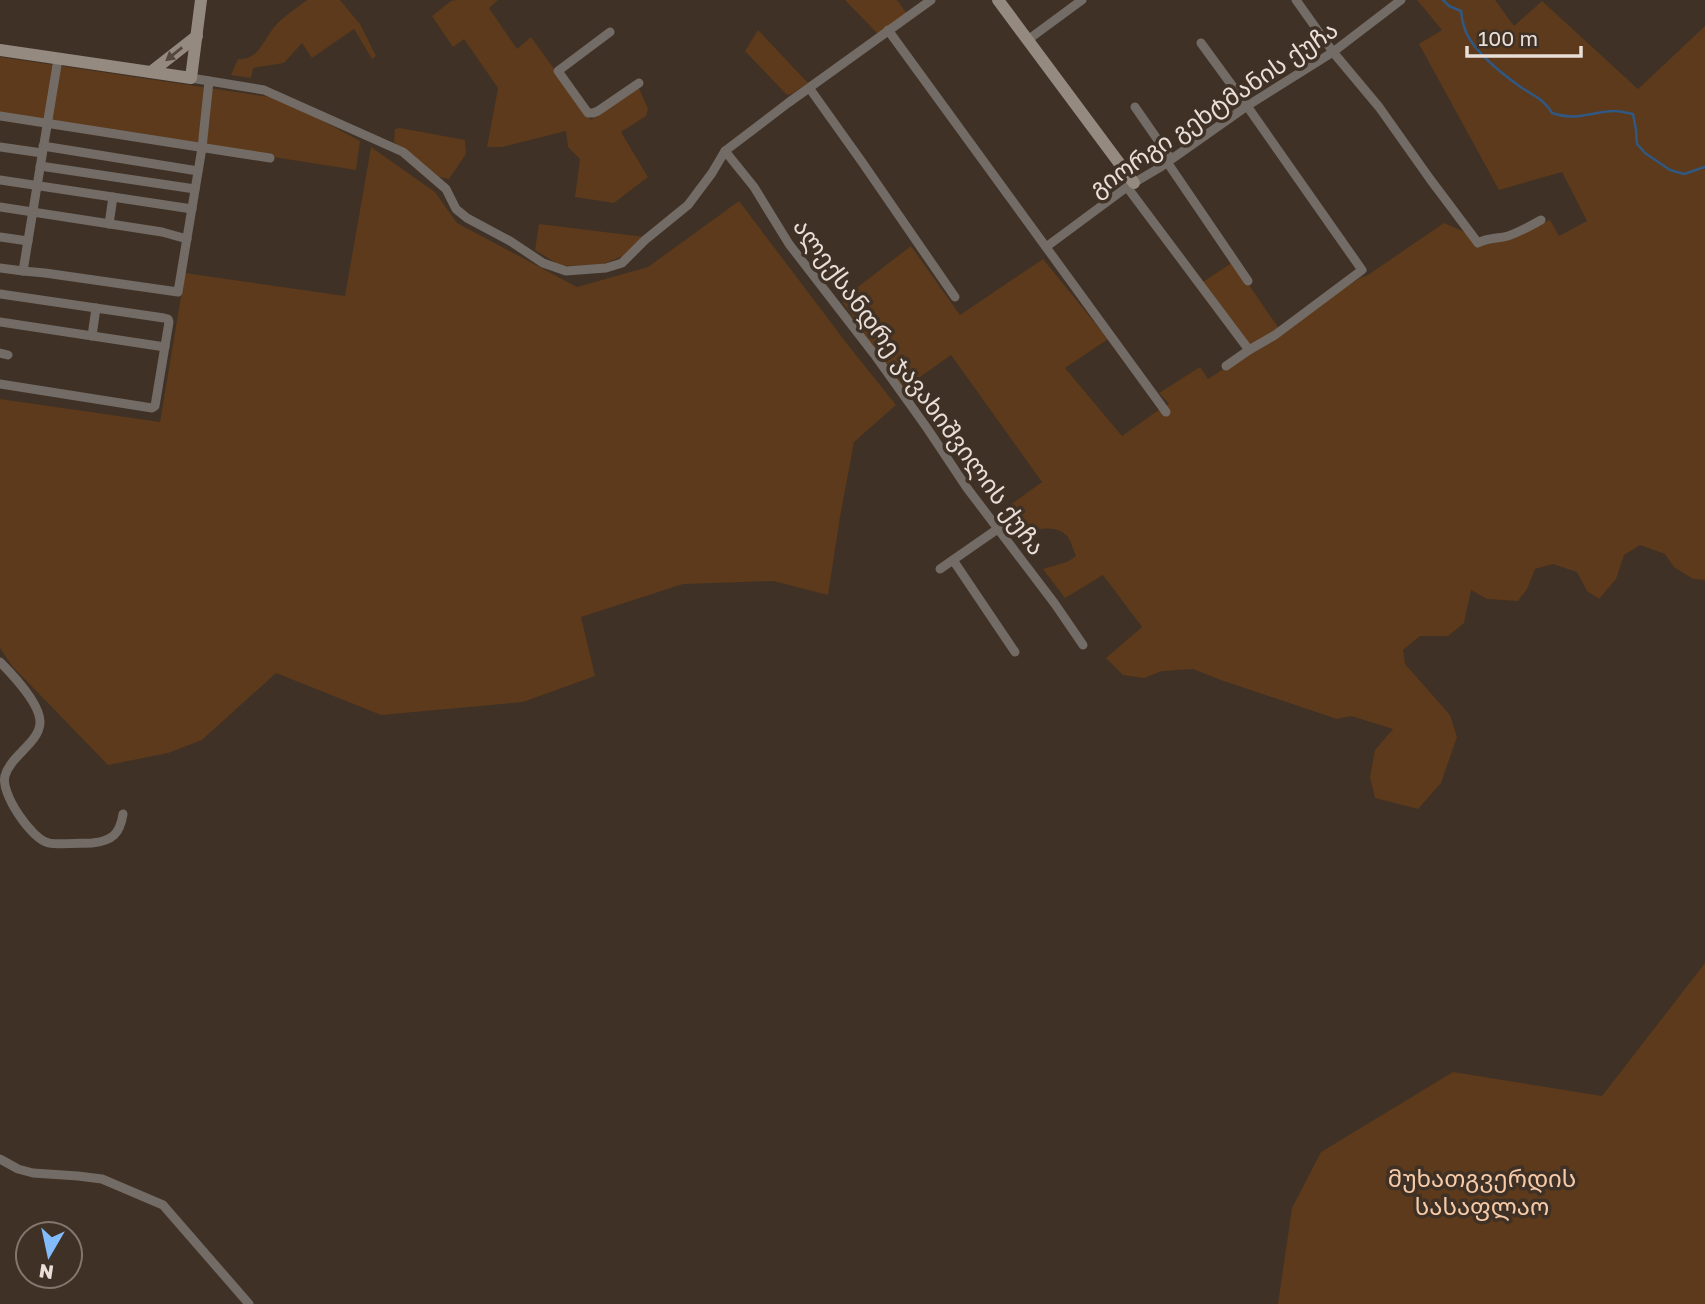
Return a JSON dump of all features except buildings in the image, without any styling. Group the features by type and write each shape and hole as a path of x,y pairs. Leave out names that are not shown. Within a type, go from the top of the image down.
{"street":[{"path":"191,78 201,0"},
{"path":"0,50 264,90 403,152 446,189 455,211 510,241 543,263 566,271 606,268 622,263 688,205 725,151 931,0"},
{"path":"998,0 1029,39 1249,350"},
{"path":"1029,39 1082,0"},
{"path":"1296,0 1333,52 1379,107 1478,243 1487,238 1504,237 1525,230 1541,220"},
{"name":"გიორგი გეხტმანის ქუჩა","path":"1046,247 1247,106 1333,52 1401,0"},
{"path":"888,30 1166,412"},
{"path":"610,32 558,71 591,114 639,83"},
{"path":"152,72 197,36"},
{"path":"1201,43 1362,270 1275,335 1226,366"},
{"path":"23,271 58,59"},
{"path":"0,268 178,292 202,148 209,81"},
{"path":"810,89 955,298"},
{"path":"1135,107 1248,281"},
{"path":"0,116 270,158"},
{"path":"0,147 43,150 198,171"},
{"name":"ალექსანდრე ჯავახიშვილის ქუჩა","path":"725,151 754,187 789,244 874,354 967,488 1083,645"},
{"path":"40,166 195,189"},
{"path":"0,180 192,209"},
{"path":"109,224 113,197"},
{"path":"0,207 162,232 187,239"},
{"path":"0,237 28,241"},
{"path":"0,294 168,319 169,322 155,405 152,408 0,384"},
{"path":"92,336 96,308"},
{"path":"0,322 165,347"},
{"path":"940,569 999,528"},
{"path":"953,560 1015,652"},
{"path":"0,662 30,697 41,721 35,737 15,758 4,777 4,787 9,800 18,813 48,844 102,842 113,837 121,826 123,814"},
{"path":"0,1160 33,1174 78,1175 102,1179 163,1205 249,1304"}],"green space":[{"path":"307,0 340,0 360,24 376,56 372,59 354,29 312,58 302,43 284,63 253,68 251,78 231,75 238,59 251,57 256,53 275,26"},
{"path":"456,0 498,0 489,8 517,49 531,37 591,120 639,88 648,109 646,116 621,132 648,177 614,203 575,197 580,159 568,147 566,131 502,147 487,147 498,88 464,39 453,47 432,16"},
{"path":"845,0 897,0 907,14 878,34"},
{"path":"1417,0 1495,0 1514,26 1542,1 1638,89 1705,26 1705,580 1693,579 1674,567 1665,554 1640,545 1624,555 1616,579 1599,599 1587,591 1577,572 1553,564 1535,569 1527,589 1518,601 1487,599 1471,590 1464,623 1448,636 1420,636 1403,650 1405,664 1450,715 1457,737 1441,783 1418,809 1375,798 1370,777 1375,750 1393,729 1351,716 1337,719 1193,669 1162,671 1144,678 1123,675 1106,658 1142,627 1103,575 1065,598 1043,569 1067,562 1076,556 1066,535 1049,528 1029,532 1019,538 995,516 1042,482 951,355 903,389 841,300 911,246 960,315 1043,259 1108,339 1065,368 1122,436 1169,404 1159,393 1200,367 1208,379 1248,353 1203,282 1233,262 1280,330 1444,223 1490,243 1550,220 1559,236 1587,221 1562,172 1499,190 1419,44 1442,30"},
{"path":"758,30 808,83 790,95 786,94 745,51"},
{"path":"0,57 270,97 360,141 356,170 0,114"},
{"path":"395,129 465,140 466,154 449,179 439,177 394,142"},
{"path":"371,147 435,192 457,223 577,287 648,267 739,201 896,405 854,442 828,595 773,581 683,584 581,617 595,676 523,702 381,715 276,673 202,740 168,753 108,765 12,666 0,648 0,399 160,422 185,273 345,296"},
{"path":"539,224 645,237 625,255 601,265 561,266 535,250"},
{"name":"მუხათგვერდის სასაფლაო","path":"1705,963 1705,1304 1278,1304 1292,1208 1321,1152 1453,1072 1602,1096"}],"waterway":[{"path":"1443,0 1461,11 1467,35 1486,59 1515,83 1543,101 1552,113 1569,116 1606,111 1633,114 1637,144 1645,153 1670,170 1684,174 1705,167"}]}
